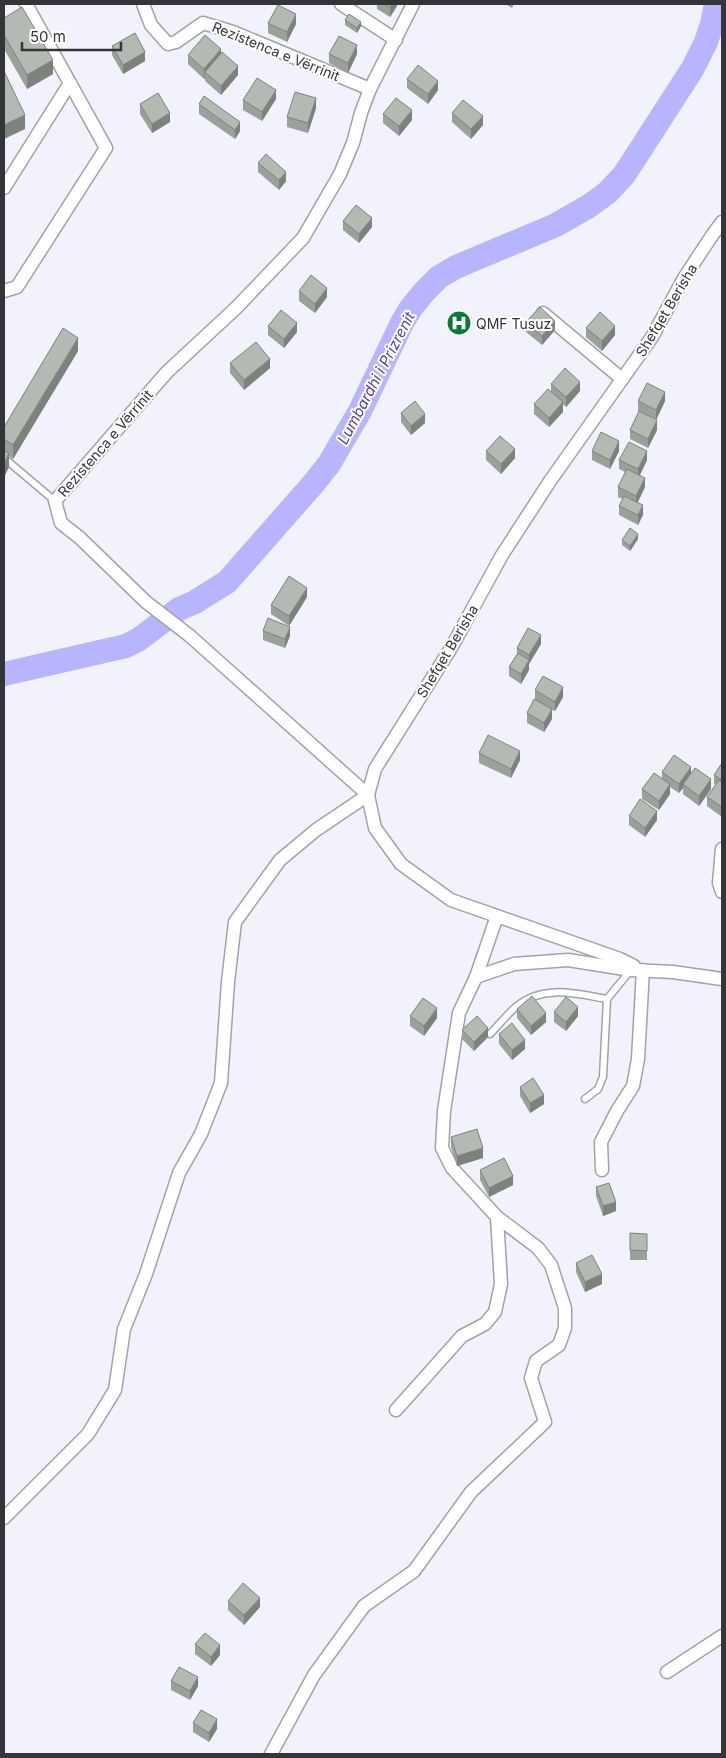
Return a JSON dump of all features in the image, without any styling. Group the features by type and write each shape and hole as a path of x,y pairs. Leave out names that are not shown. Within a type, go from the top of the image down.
{"street":[{"path":"4,291 17,287 106,148 26,4"},
{"name":"Rezistenca e Vërrinit","path":"143,4 151,25 168,44 176,42 203,23 210,24 370,89"},
{"path":"341,4 396,40"},
{"name":"Rezistenca e Vërrinit","path":"368,795 190,636 146,602 80,538 61,523 55,501 167,372 236,308 303,238 340,174 353,143 370,89 414,4"},
{"path":"5,184 70,83"},
{"name":"Shefqet Berisha","path":"637,970 620,960 451,900 401,864 375,828 368,795 375,769 451,648 502,555 550,481 652,337 684,278 722,222"},
{"path":"541,310 622,379"},
{"path":"4,1518 88,1434 115,1390 124,1329 146,1274 179,1173 201,1134 221,1083 228,982 235,922 280,860 316,830 368,795"},
{"path":"722,849 719,883 722,892"},
{"path":"271,1754 314,1675 364,1606 414,1571 471,1492 545,1422 531,1378 536,1361 559,1344 565,1328 565,1308 551,1265 538,1248 497,1217 452,1168 442,1148 444,1111 459,1013 476,977 497,916"},
{"path":"476,977 514,964 568,960 722,979"},
{"path":"602,1170 601,1142 617,1111 634,1086 638,1059 637,970"},
{"path":"396,1410 462,1336 485,1324 495,1312 501,1284 497,1217"},
{"path":"667,1672 722,1636"}],"lane":[{"path":"4,458 55,501"},
{"path":"585,1099 598,1089 604,1077 607,999 637,970"},
{"path":"490,1034 518,1005 542,992 572,993 607,999"}],"building":[{"path":"278,5 296,14 287,32 268,23"},
{"path":"22,7 53,60 27,75 4,35 4,18"},
{"path":"349,14 361,22 357,28 345,20"},
{"path":"135,33 145,52 123,65 112,46"},
{"path":"205,35 221,49 204,69 188,55"},
{"path":"339,36 357,45 348,63 329,54"},
{"path":"222,52 238,66 221,86 205,72"},
{"path":"418,65 438,81 428,94 407,79"},
{"path":"4,71 25,115 4,125"},
{"path":"257,78 276,90 262,112 243,100"},
{"path":"295,92 316,98 308,123 287,117"},
{"path":"158,93 170,113 152,124 140,104"},
{"path":"204,96 240,122 235,130 199,104"},
{"path":"396,98 412,110 399,126 383,114"},
{"path":"463,100 483,116 471,129 452,113"},
{"path":"266,154 286,172 279,180 258,163"},
{"path":"356,205 372,218 359,234 343,221"},
{"path":"311,275 327,288 315,304 299,291"},
{"path":"540,307 555,321 542,336 526,322"},
{"path":"281,310 297,323 284,339 268,326"},
{"path":"600,312 615,326 602,341 586,328"},
{"path":"63,328 78,338 13,445 4,439 4,427"},
{"path":"256,342 270,359 244,380 230,363"},
{"path":"565,368 580,382 566,397 551,384"},
{"path":"647,383 665,392 656,410 638,401"},
{"path":"548,389 563,402 549,418 534,404"},
{"path":"415,401 425,414 411,426 401,413"},
{"path":"639,411 657,420 648,439 630,430"},
{"path":"601,432 619,441 610,460 592,451"},
{"path":"500,436 515,449 501,464 486,451"},
{"path":"629,442 647,451 638,469 619,460"},
{"path":"4,451 9,453 4,464"},
{"path":"627,469 645,478 636,496 618,487"},
{"path":"624,496 643,505 638,515 619,506"},
{"path":"630,528 638,534 630,546 622,540"},
{"path":"289,576 307,588 289,616 271,605"},
{"path":"268,618 290,627 285,639 263,631"},
{"path":"528,628 541,635 529,655 517,648"},
{"path":"518,653 529,660 521,674 509,667"},
{"path":"543,676 563,687 555,702 535,690"},
{"path":"534,699 552,709 544,723 527,713"},
{"path":"488,735 520,751 511,769 479,753"},
{"path":"674,755 691,767 679,784 662,772"},
{"path":"722,763 722,780 714,775"},
{"path":"695,768 711,779 699,796 683,784"},
{"path":"654,773 670,784 659,801 642,789"},
{"path":"719,780 722,782 722,807 707,797"},
{"path":"640,799 657,811 645,828 629,816"},
{"path":"532,996 546,1013 531,1026 517,1009"},
{"path":"566,997 578,1007 566,1022 554,1012"},
{"path":"423,998 437,1008 424,1026 410,1016"},
{"path":"477,1016 488,1028 474,1042 462,1030"},
{"path":"512,1023 525,1040 512,1050 499,1034"},
{"path":"533,1078 544,1095 530,1103 520,1087"},
{"path":"477,1129 483,1148 457,1156 451,1137"},
{"path":"504,1158 513,1176 489,1188 480,1170"},
{"path":"609,1183 616,1202 603,1206 596,1187"},
{"path":"630,1233 647,1234 647,1251 630,1250"},
{"path":"592,1255 602,1274 585,1282 576,1263"},
{"path":"243,1583 260,1598 244,1615 228,1601"},
{"path":"205,1633 220,1645 211,1657 195,1644"},
{"path":"179,1667 198,1677 190,1691 171,1681"},
{"path":"201,1710 217,1719 209,1733 193,1723"}],"waterway":[{"name":"Lumbardhi i Prizrenit","path":"4,674 126,646 138,640 179,609 195,602 227,582 329,464 360,411 402,323 424,292 439,277 456,267 556,225 589,206 607,193 624,175 693,68 706,42 716,4"}],"place":[{"name":"QMF Tusuz","path":"459,323"}]}
